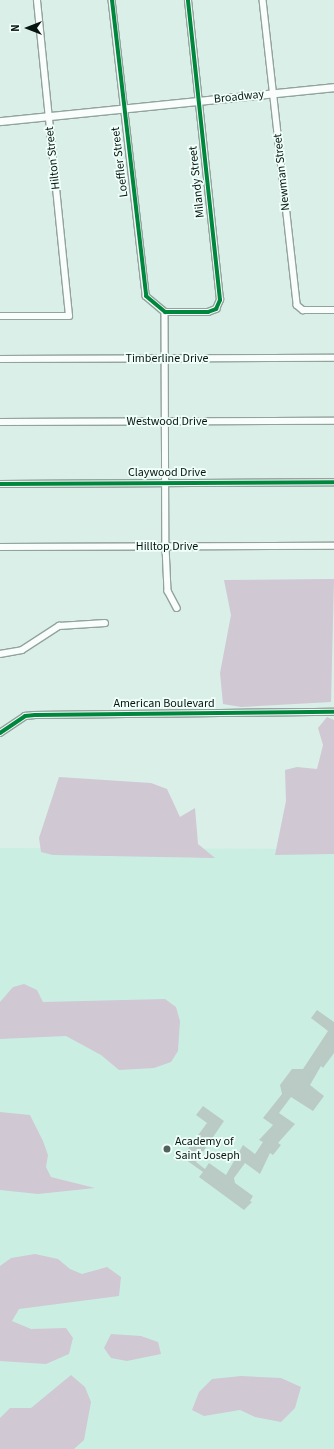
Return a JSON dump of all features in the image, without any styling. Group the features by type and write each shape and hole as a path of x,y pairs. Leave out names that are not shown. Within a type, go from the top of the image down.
{"street":[{"name":"Hilton Street","path":"0,316 69,316 36,0"},
{"name":"Loeffler Street","path":"112,0 145,294 152,305 165,312"},
{"name":"Milandy Street","path":"165,312 210,312 216,309 220,303 188,0"},
{"name":"Newman Street","path":"263,0 297,305 303,310 334,310"},
{"name":"Broadway","path":"0,121 334,87"},
{"path":"165,312 166,547 168,591 177,608"},
{"name":"Timberline Drive","path":"0,359 334,358"},
{"name":"Westwood Drive","path":"0,422 334,421"},
{"name":"Claywood Drive","path":"0,484 334,482"},
{"name":"Hilltop Drive","path":"0,547 334,546"},
{"path":"0,654 22,650 60,626 105,623"},
{"name":"American Boulevard","path":"0,733 25,716 35,714 334,712"}],"shaded area":[{"path":"334,579 331,702 241,707 223,704 220,673 231,615 224,580"},
{"path":"327,717 334,720 334,854 275,855 286,801 285,770 297,767 317,769 323,745 318,728"},
{"path":"59,777 151,783 167,789 180,817 195,808 198,844 215,858 53,855 41,852 39,838"},
{"name":"Academy of Saint Joseph","path":"0,848 334,849 334,1449 0,1449"},
{"path":"24,984 37,990 43,1002 165,999 176,1007 180,1021 178,1051 171,1062 154,1068 119,1070 101,1055 66,1036 0,1039 0,1002 13,987"},
{"path":"0,1112 30,1115 48,1155 46,1167 51,1177 95,1188 38,1194 0,1190"},
{"path":"35,1254 58,1259 70,1269 82,1274 107,1267 121,1277 119,1296 19,1309 12,1321 31,1329 66,1328 73,1338 69,1354 46,1364 0,1361 0,1266 11,1258"},
{"path":"111,1334 141,1336 158,1342 161,1354 127,1361 111,1358 104,1348"},
{"path":"71,1375 85,1387 91,1402 84,1440 74,1449 0,1449 0,1418 10,1408 31,1408"},
{"path":"241,1376 281,1378 301,1387 295,1408 281,1422 255,1417 240,1410 204,1416 192,1410 199,1392 212,1379"}],"building":[{"name":"Academy of Saint Joseph","path":"317,1010 334,1022 334,1053 323,1068 321,1066 310,1085 324,1096 313,1111 291,1097 279,1113 295,1124 278,1143 281,1145 273,1155 270,1153 260,1174 245,1163 234,1178 235,1183 253,1196 250,1201 252,1202 244,1210 199,1177 203,1172 182,1157 207,1123 196,1115 203,1106 224,1121 196,1162 205,1169 209,1163 226,1175 243,1145 255,1154 263,1142 259,1140 273,1125 263,1118 282,1094 280,1085 292,1069 303,1069 328,1031 311,1018"}],"cycle path":[{"path":"112,0 146,296 165,312 208,312 216,309 220,300 188,0"},
{"path":"0,484 334,482"},
{"path":"0,733 25,716 35,715 334,712"}],"place":[{"name":"Academy of Saint Joseph","path":"167,1149"}]}
